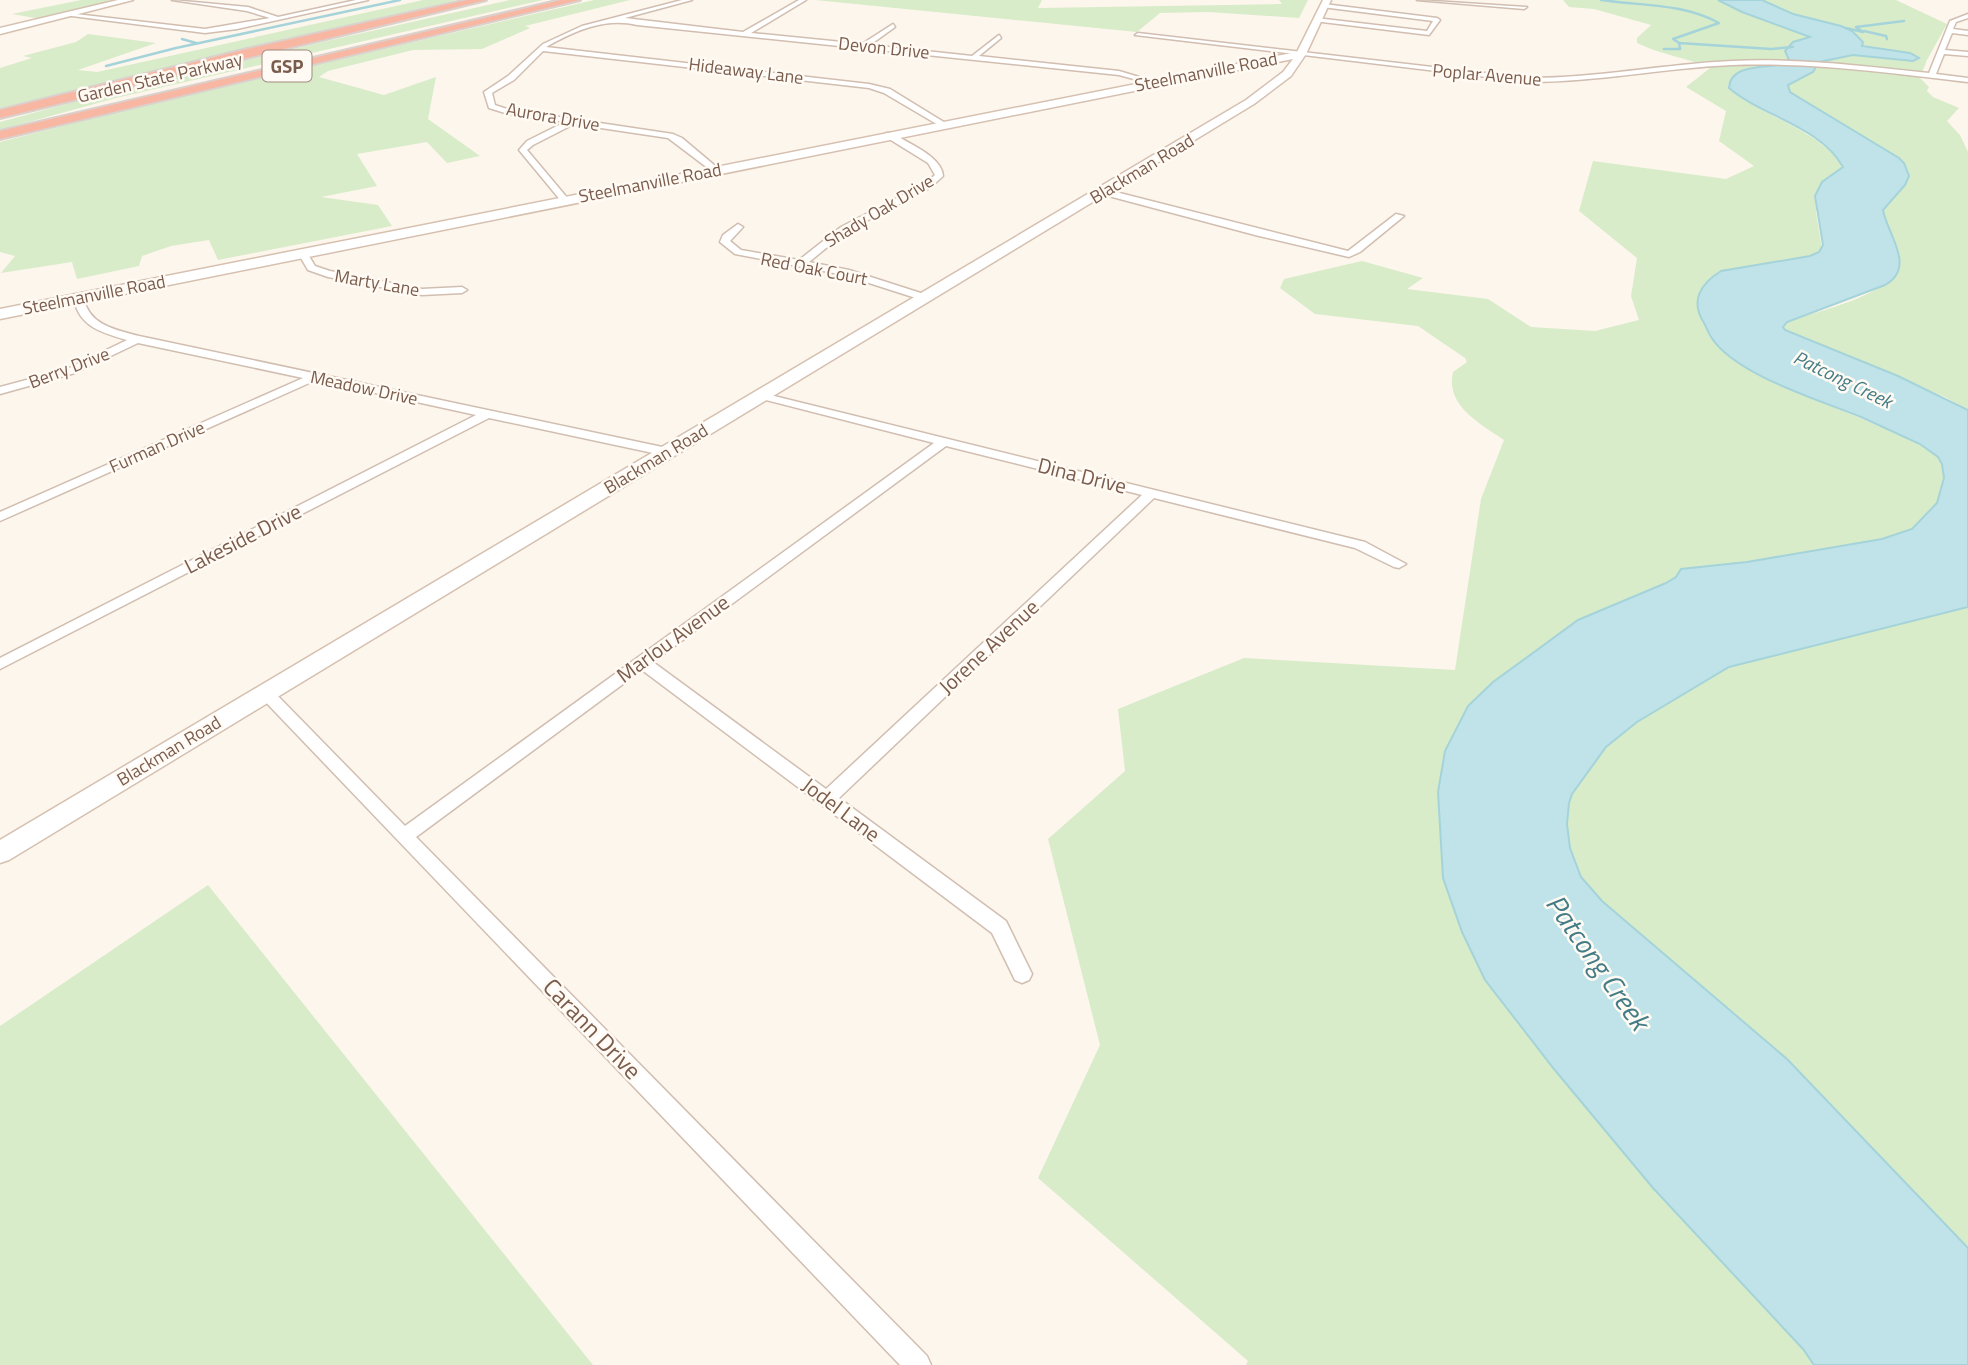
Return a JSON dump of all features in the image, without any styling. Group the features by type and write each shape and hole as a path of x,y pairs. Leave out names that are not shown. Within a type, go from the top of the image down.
{"highway":[{"name":"Garden State Parkway","path":"0,114 481,0"},
{"name":"Garden State Parkway","path":"0,135 575,0"}],"main road":[{"path":"0,31 129,0"},
{"name":"Blackman Road","path":"0,853 1273,88 1301,54 1326,3"},
{"name":"Steelmanville Road","path":"0,314 1301,54"}],"street":[{"path":"175,0 248,9 278,19"},
{"path":"68,15 194,31 226,29 365,0"},
{"name":"Aurora Drive","path":"689,0 584,27 539,49 511,78 488,92 492,106 505,111 674,138 716,170"},
{"path":"1420,0 1524,7"},
{"path":"744,34 802,1"},
{"path":"1317,20 1429,33 1437,20 1326,3"},
{"path":"1932,76 1954,20 1968,16"},
{"name":"Devon Drive","path":"616,18 1119,73 1152,82"},
{"path":"864,46 893,26"},
{"path":"1950,31 1968,33"},
{"name":"Poplar Avenue","path":"1138,35 1544,80 1580,80 1707,65 1759,62 1837,66 1968,80"},
{"path":"974,57 999,37"},
{"name":"Hideaway Lane","path":"539,49 869,86 887,91 943,124"},
{"path":"1943,52 1968,54"},
{"path":"565,200 523,150 530,142 572,122"},
{"name":"Shady Oak Drive","path":"801,264 844,229 927,186 939,176 939,171 931,161 889,135"},
{"path":"1104,192 1349,254 1399,216"},
{"name":"Red Oak Court","path":"738,227 725,239 733,250 757,257 846,272 926,298"},
{"name":"Marty Lane","path":"303,253 311,268 328,274 422,292 462,290"},
{"name":"Meadow Drive","path":"79,299 79,309 83,317 93,324 137,339 667,452"},
{"name":"Berry Drive","path":"0,391 71,371 137,339"},
{"name":"Furman Drive","path":"0,517 314,377"},
{"name":"Dina Drive","path":"762,396 1360,545 1399,564"},
{"name":"Lakeside Drive","path":"0,664 485,415"},
{"name":"Marlou Avenue","path":"404,836 943,442"},
{"name":"Jorene Avenue","path":"827,799 1151,493"},
{"name":"Jodel Lane","path":"641,662 999,927 1022,974"},
{"name":"Carann Drive","path":"265,693 918,1365"}],"green space":[{"path":"81,0 120,0 41,19 12,14"},
{"path":"423,0 457,0 0,108 0,68 32,58 23,56 76,42 88,34 156,43 78,70 97,72"},
{"path":"510,0 543,0 116,98 0,130 0,122 88,98"},
{"path":"594,0 630,0 525,26 530,28 482,49 413,50 328,71 319,77 384,95 436,77 428,119 480,156 447,163 427,142 357,154 377,186 321,197 378,205 392,226 218,260 209,240 171,246 142,256 139,266 77,279 72,262 1,273 15,256 0,252 0,142 172,98"},
{"path":"815,0 1042,0 1038,8 1282,4 1279,0 1308,0 1299,18 1208,12 1160,13 1137,32"},
{"path":"1563,0 1718,0 1742,12 1810,37 1793,42 1785,51 1789,60 1785,64 1744,70 1728,84 1729,88 1757,107 1817,141 1842,164 1840,171 1822,182 1816,212 1822,249 1810,256 1721,271 1704,323 1709,336 1811,397 1920,444 1938,457 1942,464 1944,478 1937,503 1912,529 1882,539 1747,562 1681,569 1676,577 1666,583 1578,620 1493,682 1468,706 1443,878 1462,932 1485,980 1554,1069 1653,1188 1803,1349 1814,1365 1246,1365 1248,1361 1038,1178 1100,1045 1048,839 1125,771 1118,709 1244,658 1455,670 1481,499 1504,440 1467,413 1454,395 1453,372 1467,362 1465,358 1418,326 1315,314 1280,288 1284,279 1362,261 1423,278 1407,289 1488,299 1531,327 1595,331 1639,320 1631,296 1637,258 1579,211 1593,161 1726,179 1754,166 1719,141 1726,111 1686,87 1710,68 1637,43 1637,38 1651,25 1594,9 1569,7"},
{"path":"1762,0 1896,0 1947,24 1920,78 1929,87 1927,91 1933,97 1959,108 1947,121 1960,135 1968,152 1968,410 1945,397 1783,327 1787,322 1867,294 1893,277 1900,266 1883,209 1905,185 1899,158 1790,92 1787,86 1813,72 1818,62 1850,55 1908,61 1917,56 1862,46 1863,42 1852,31 1793,14"},
{"path":"1968,607 1968,1248 1787,1059 1602,901 1581,877 1570,848 1567,824 1572,794 1606,747 1637,722 1729,667"},
{"path":"208,885 593,1365 0,1365 0,1026"}],"water":[{"name":"Patcong Creek","path":"1718,0 1762,0 1793,14 1852,31 1863,42 1862,46 1910,53 1919,58 1913,61 1853,55 1819,62 1813,72 1788,85 1790,92 1899,158 1909,176 1905,185 1883,210 1898,250 1899,269 1894,278 1885,285 1787,322 1783,327 1898,376 1968,410 1968,607 1729,667 1637,722 1606,747 1572,794 1567,824 1570,848 1581,877 1602,901 1787,1059 1968,1248 1968,1365 1814,1365 1803,1349 1653,1188 1554,1069 1485,980 1462,932 1443,878 1438,792 1445,751 1468,706 1493,682 1578,620 1666,583 1676,577 1681,569 1747,562 1882,539 1912,529 1937,503 1944,478 1938,457 1920,444 1861,417 1758,375 1723,351 1711,337 1700,315 1699,294 1721,271 1810,256 1819,252 1823,245 1815,196 1822,182 1843,167 1820,141 1729,88 1731,80 1743,70 1785,64 1789,60 1785,51 1793,42 1810,37 1742,12"}],"waterway":[{"path":"106,66 176,48 400,0"},
{"path":"1601,0 1661,6 1691,12 1719,23 1673,39 1679,43"},
{"path":"1846,28 1863,32 1856,27 1904,21"},
{"path":"1864,31 1886,36 1887,39"},
{"path":"182,39 196,43"},
{"path":"1664,49 1680,49 1679,43"},
{"path":"1679,43 1771,49 1793,47"}]}
